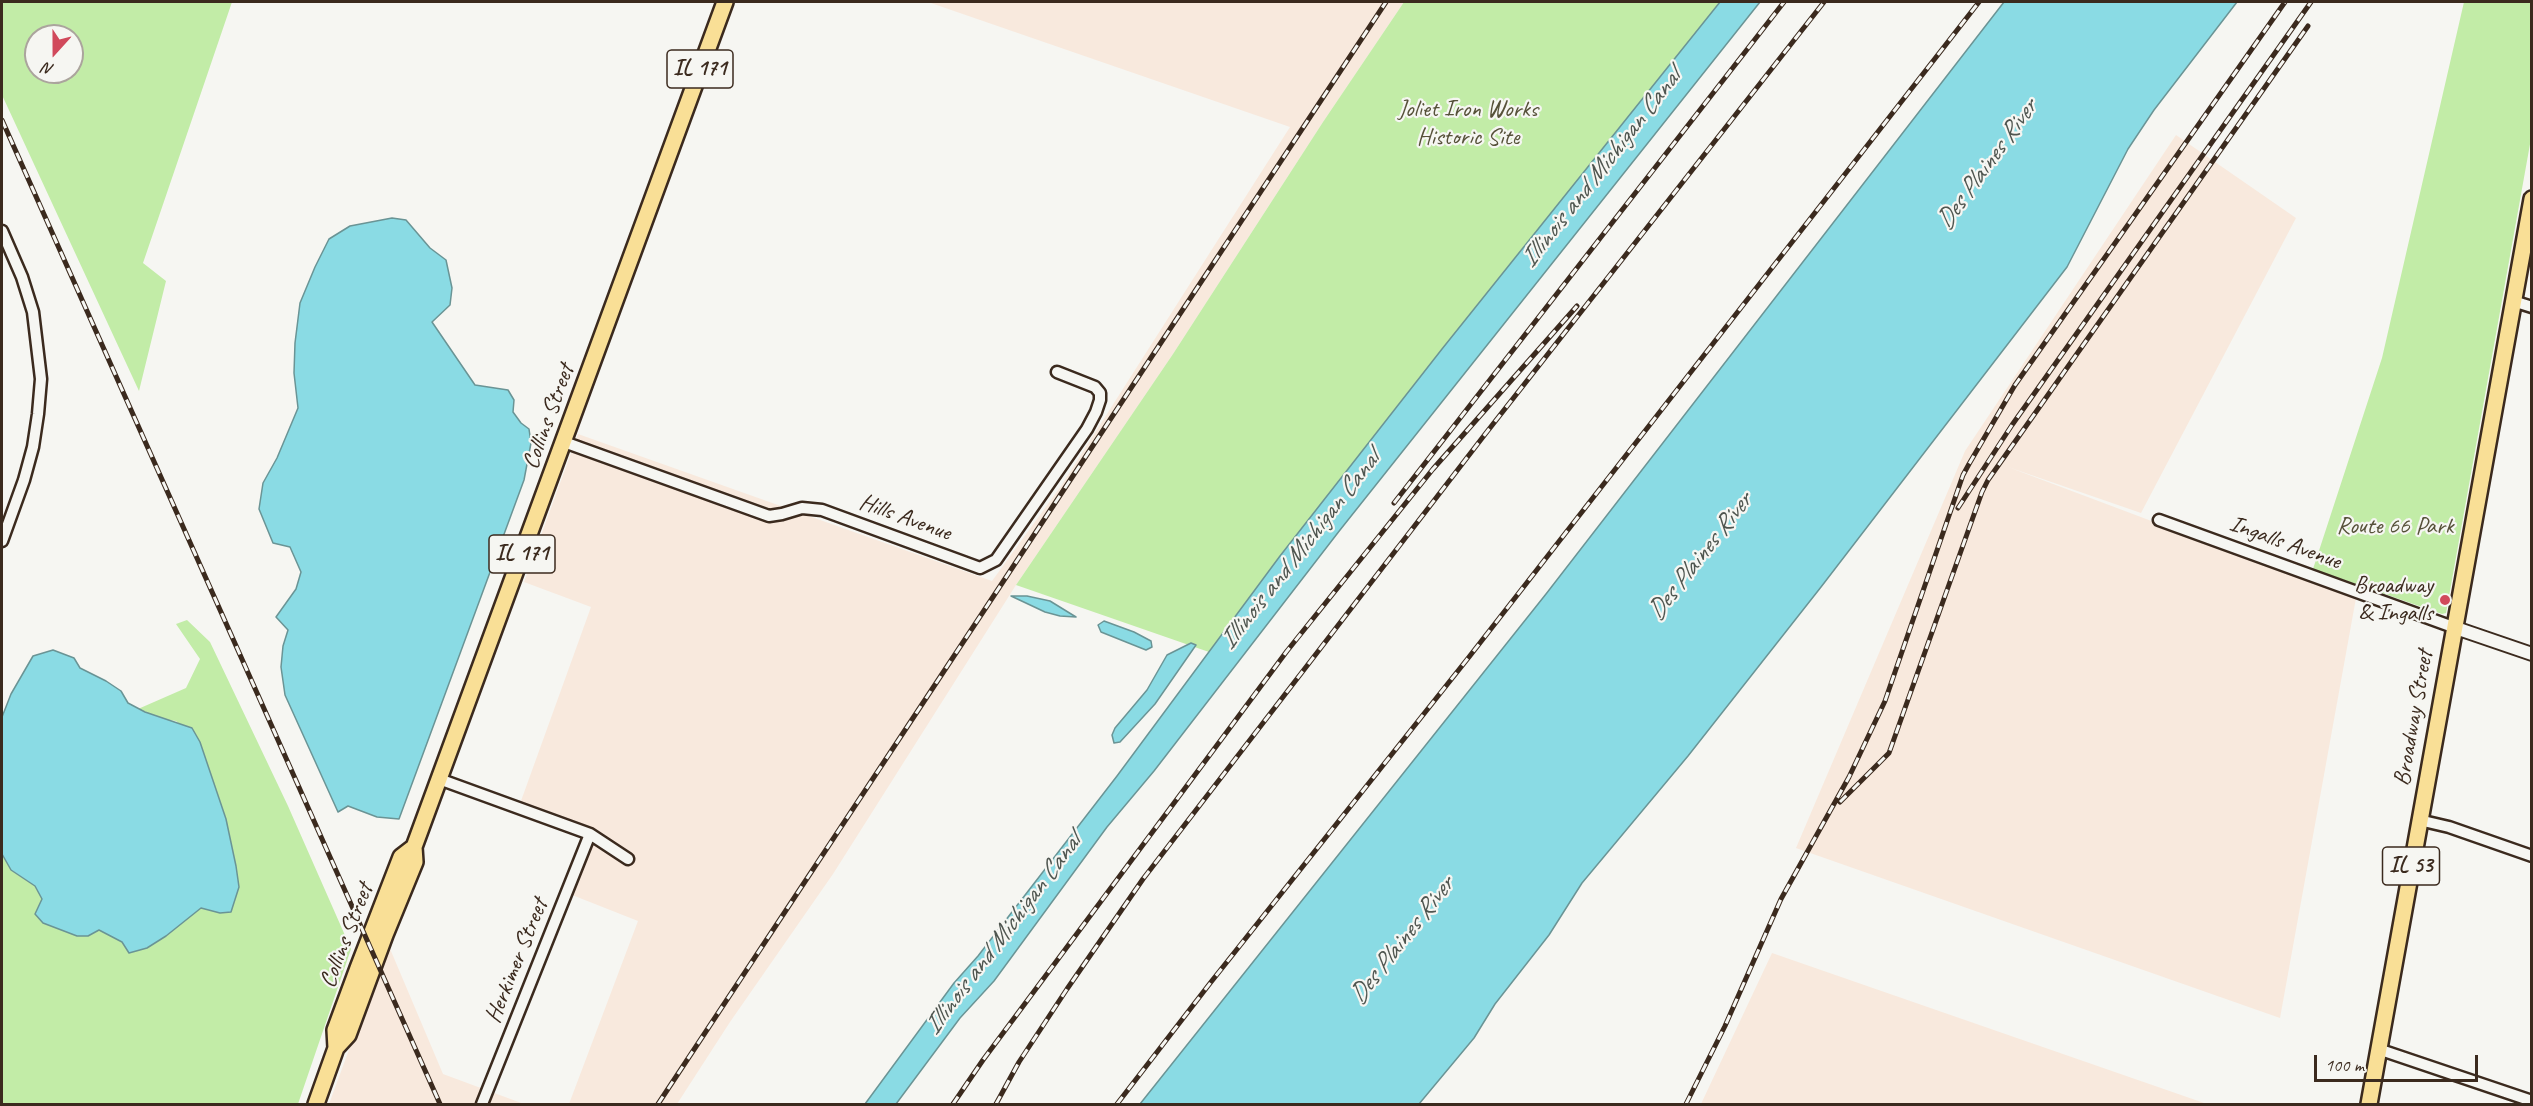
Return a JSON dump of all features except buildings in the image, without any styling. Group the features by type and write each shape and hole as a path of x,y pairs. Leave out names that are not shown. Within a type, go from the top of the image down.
{"main road":[{"name":"Collins Street","path":"316,1104 336,1048 348,1035 415,862 414,847 725,2"},
{"name":"Broadway Street","path":"2368,1104 2532,199"}],"street":[{"path":"2,231 22,277 33,312 40,379 33,447 2,541"},
{"path":"2513,301 2532,307"},
{"name":"Hills Avenue","path":"564,442 769,516 802,508 822,510 980,568 996,560 1087,429 1096,412 1100,393 1095,387 1057,372"},
{"name":"Ingalls Avenue","path":"2159,520 2532,654"},
{"path":"439,779 590,834 628,859"},
{"path":"2419,820 2532,856"},
{"name":"Herkimer Street","path":"482,1104 590,834"},
{"path":"2378,1049 2532,1101"}],"shaded area":[{"path":"928,2 1404,2 1323,122 1173,354 1016,585 833,874 730,1022 677,1104 569,1104 638,921 562,891 584,836 517,812 591,607 524,582 578,434 992,581 1061,486 1290,127"},
{"path":"2176,135 2296,218 2141,513 2008,467 2356,598 2280,1018 1796,848 1965,451"},
{"path":"388,944 443,1074 524,1104 329,1104"},
{"path":"1772,953 2207,1104 1701,1104"}],"green space":[{"path":"2,2 232,2 143,263 166,281 139,391 2,95"},
{"name":"Joliet Iron Works Historic Site","path":"1404,2 1720,2 1442,349 1280,556 1209,652 1016,585 1173,354 1323,122"},
{"name":"Route 66 Park","path":"2464,2 2531,2 2532,133 2446,613 2442,614 2313,569 2382,358"},
{"path":"187,620 210,642 288,806 351,949 298,1104 2,1104 2,854 11,870 35,886 42,899 35,914 88,936 99,930 122,942 194,913 201,908 220,913 236,866 226,819 200,742 176,721 163,719 138,709 186,688 200,659 176,624"}],"water":[{"name":"Illinois and Michigan Canal","path":"1720,2 1760,2 1340,530 1154,771 1107,827 994,981 960,1018 896,1104 865,1104 954,983 978,956 1117,776 1280,556 1442,349"},
{"name":"Des Plaines River","path":"2004,2 2237,2 2154,110 2128,149 2067,267 1688,756 1582,883 1549,935 1495,1004 1474,1038 1419,1104 1140,1104 1546,594"},
{"path":"392,218 406,220 430,248 446,260 452,288 450,305 432,322 475,385 508,390 514,400 513,412 529,429 531,443 524,480 399,819 377,817 348,806 338,812 285,695 281,667 283,646 288,630 276,617 296,589 301,572 290,547 273,543 259,509 263,483 277,458 298,408 294,373 295,343 300,303 315,267 329,239 350,226"},
{"path":"1011,596 1027,596 1050,601 1076,617 1045,612"},
{"path":"1104,621 1151,641 1152,647 1146,650 1101,632 1098,625"},
{"path":"1191,643 1196,645 1155,704 1120,742 1114,743 1112,735 1115,728 1147,690 1167,655"},
{"path":"53,650 74,658 80,668 121,691 128,703 145,712 192,728 200,742 226,819 236,866 239,887 231,912 220,913 201,908 147,948 129,953 122,942 99,930 88,936 77,936 43,923 35,914 42,899 35,886 11,870 2,854 2,717 11,694 33,656"}],"railway":[{"path":"658,1104 1386,2"},
{"path":"1394,503 1784,2"},
{"path":"996,1104 1019,1062 1143,879 1486,433 1824,2"},
{"path":"1117,1104 1469,657 1979,2"},
{"path":"1686,1104 1725,1026 1781,899 1849,777 1885,701 1963,475 2015,385 2285,2"},
{"path":"1958,508 2012,425 2311,2"},
{"path":"1840,802 1889,753 1988,480 2308,26"},
{"path":"2,120 440,1104"},
{"path":"953,1104 983,1060 1287,651 1433,469 1577,306"}],"place":[{"name":"Broadway & Ingalls","path":"2445,600"}]}
